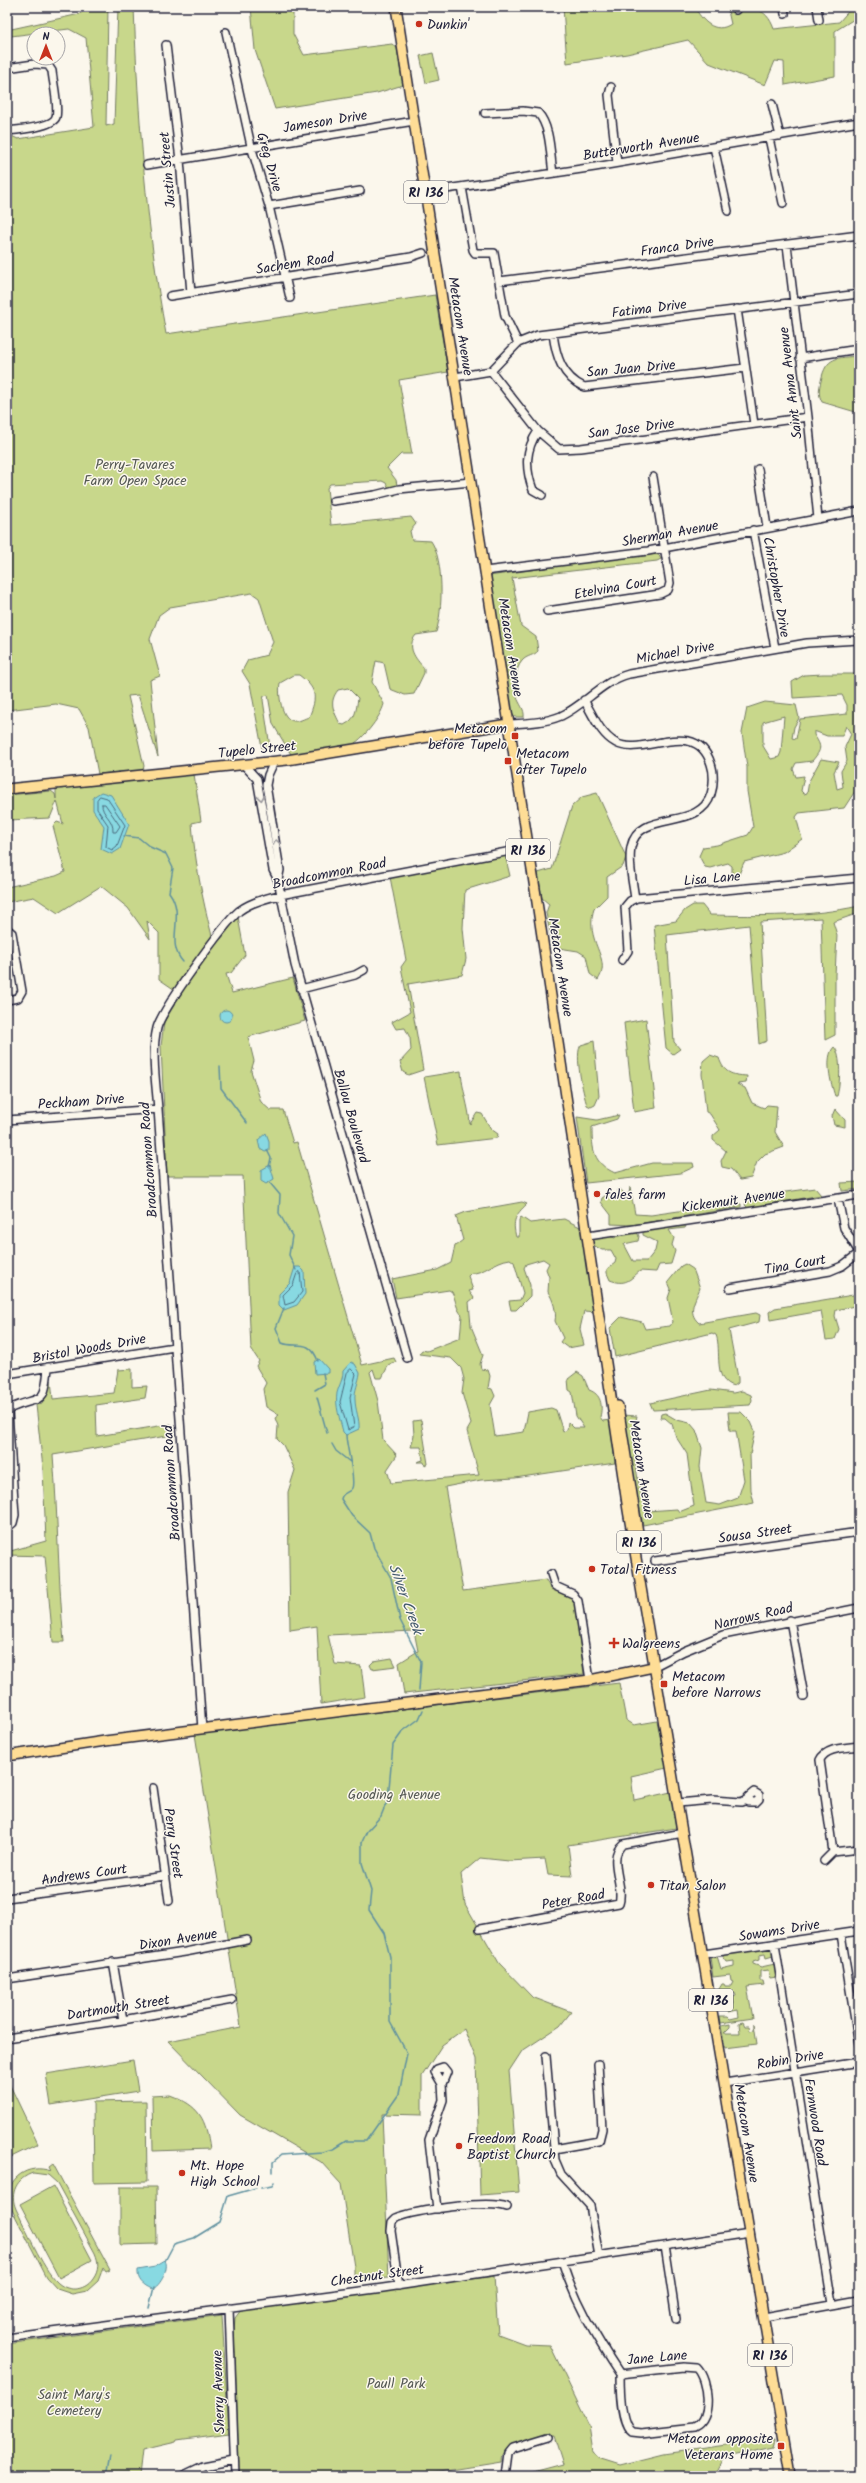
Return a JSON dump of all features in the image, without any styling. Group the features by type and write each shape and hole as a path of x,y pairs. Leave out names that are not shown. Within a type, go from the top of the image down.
{"main road":[{"name":"Metacom Avenue","path":"396,7 455,377 596,1291 621,1425 655,1666 790,2476"},
{"name":"Tupelo Street","path":"7,789 274,762 508,724"},
{"path":"7,1756 202,1728 590,1680 655,1666"}],"street":[{"path":"817,7 820,20"},
{"name":"Greg Drive","path":"226,32 251,146 269,206 284,278 290,298"},
{"name":"Justin Street","path":"166,45 180,160 191,293"},
{"path":"7,68 34,64 48,65 52,71 56,115 52,123 7,130"},
{"path":"611,87 609,95 617,163"},
{"path":"772,104 780,136"},
{"path":"485,112 523,111 538,113 542,117 548,136 553,173"},
{"name":"Jameson Drive","path":"147,165 251,146 414,120"},
{"name":"Butterworth Avenue","path":"426,192 617,163 859,122"},
{"path":"770,138 783,203"},
{"path":"714,147 728,211"},
{"path":"462,187 473,250 475,253 494,253 505,316 518,343"},
{"path":"269,206 360,191"},
{"name":"Franca Drive","path":"499,281 859,235"},
{"name":"Saint Anna Avenue","path":"787,245 808,417 818,519"},
{"name":"Sachem Road","path":"170,296 411,257 423,253"},
{"name":"Fatima Drive","path":"491,372 518,343 530,337 859,294"},
{"path":"737,309 754,424"},
{"name":"San Juan Drive","path":"553,334 555,350 562,367 572,380 584,387 745,368"},
{"path":"800,358 859,349"},
{"path":"455,377 491,372"},
{"name":"San Jose Drive","path":"491,372 538,431 559,449 808,417"},
{"path":"538,431 529,447 527,469 533,490 542,495"},
{"path":"758,469 767,527"},
{"path":"653,478 665,548"},
{"path":"333,501 376,495 399,489 471,482"},
{"name":"Sherman Avenue","path":"485,572 665,548 767,527 859,512"},
{"name":"Christopher Drive","path":"753,530 775,648"},
{"name":"Etelvina Court","path":"547,611 660,594 668,590 670,583 665,548"},
{"name":"Michael Drive","path":"508,724 549,720 564,714 607,683 629,674 775,648 825,641 859,640"},
{"path":"584,700 602,732 618,744 628,746 686,740 706,753 712,764 713,787 710,797 702,810 693,816 651,825 635,838 631,847 635,899 625,907 628,952 622,960"},
{"name":"Ballou Boulevard","path":"274,762 268,775 266,785 280,870 278,880 280,895 292,953 406,1358"},
{"name":"Ballou Boulevard","path":"244,765 257,779 272,870 278,880"},
{"name":"Broadcommon Road","path":"202,1728 158,1109 155,1045 161,1017 215,940 236,913 254,902 280,895 527,848"},
{"name":"Lisa Lane","path":"635,899 859,878"},
{"path":"7,929 12,933 22,991 18,998 7,1000"},
{"path":"301,989 355,975 364,970"},
{"name":"Peckham Drive","path":"7,1120 158,1109"},
{"name":"Kickemuit Avenue","path":"588,1236 859,1195"},
{"path":"838,1199 844,1228 859,1252"},
{"name":"Tina Court","path":"730,1288 830,1271 842,1266 859,1252"},
{"name":"Bristol Woods Drive","path":"7,1374 174,1347"},
{"path":"7,1528 13,1523 15,1515 8,1412 11,1408 37,1401 42,1396 48,1367"},
{"name":"Sousa Street","path":"655,1561 859,1532"},
{"path":"550,1574 555,1586 573,1594 578,1601 590,1680"},
{"name":"Narrows Road","path":"655,1666 710,1639 790,1620 859,1608"},
{"path":"790,1620 804,1696"},
{"path":"833,1852 820,1760 822,1755 830,1751 859,1746"},
{"name":"Perry Street","path":"153,1788 169,1901"},
{"path":"677,1798 741,1802 746,1800"},
{"name":"Peter Road","path":"480,1929 619,1903 620,1890 615,1857 619,1847 623,1844 683,1833"},
{"path":"824,1861 833,1852 859,1849"},
{"name":"Andrews Court","path":"7,1898 165,1876"},
{"name":"Sowams Drive","path":"704,1954 859,1931"},
{"path":"841,1934 855,1997 859,2045"},
{"name":"Dixon Avenue","path":"7,1979 247,1940"},
{"name":"Fernwood Road","path":"775,1944 832,2304"},
{"path":"113,1962 122,2020"},
{"name":"Dartmouth Street","path":"7,2038 122,2020 232,2000"},
{"path":"546,2056 554,2149 558,2170 590,2206 599,2256"},
{"name":"Robin Drive","path":"725,2083 859,2062"},
{"path":"554,2149 599,2141 602,2129 598,2064"},
{"path":"437,2209 429,2140 443,2100 442,2084"},
{"path":"399,2286 392,2222 404,2214 437,2209 486,2204 507,2207"},
{"name":"Chestnut Street","path":"7,2338 399,2286 750,2233"},
{"path":"665,2246 676,2319"},
{"name":"Jane Lane","path":"562,2261 571,2289 592,2330 620,2374 624,2416 626,2425 632,2432 641,2434 695,2427 700,2425 705,2418 707,2411 704,2380 698,2368 683,2367 620,2374"},
{"path":"764,2317 859,2300"},
{"name":"Sherry Avenue","path":"229,2308 235,2476"},
{"path":"504,2476 508,2453 512,2448 548,2438"},
{"path":"182,2476 203,2466 234,2460"}],"green space":[{"name":"Perry-Tavares Farm Open Space","path":"86,7 108,7 106,126 114,124 118,7 134,7 138,89 148,212 166,334 435,295 448,372 399,380 412,454 401,454 387,468 396,480 398,490 394,497 386,483 382,481 330,484 327,488 331,525 411,517 416,524 410,531 412,540 431,541 438,560 440,573 441,599 436,632 416,635 413,639 413,652 424,668 424,673 414,694 405,695 390,689 384,663 376,661 372,682 384,704 379,716 364,736 352,745 326,751 292,756 273,724 268,695 264,696 263,700 270,747 262,748 250,684 242,671 248,660 267,655 273,642 259,598 252,593 170,607 159,615 150,639 160,676 150,680 158,757 138,695 128,696 144,766 143,770 98,774 89,727 79,709 56,704 7,710 7,134 18,139 94,127 86,38 69,29 66,29 66,26 26,26 26,34 11,36 7,33 7,30 80,14","holes":["294,675 299,675 312,688 314,693 314,703 309,717 294,721 286,716 283,711 280,699 280,683","348,688 358,698 356,711 351,720 344,725 340,724 333,707 333,699 338,690"]},
{"path":"251,7 293,7 293,34 304,55 392,44 397,48 403,85 377,93 275,109 255,50"},
{"path":"563,7 695,7 705,21 714,27 719,28 731,24 728,11 730,7 757,9 767,16 774,29 839,22 852,7 859,7 859,16 835,31 835,76 785,85 784,62 775,61 765,85 709,63 688,40 627,54 567,63"},
{"path":"433,53 439,80 426,83 420,56"},
{"path":"859,356 859,413 822,402 819,389 823,373 829,363 839,358"},
{"path":"658,554 661,559 657,561 512,578 521,626 536,637 538,651 524,659 518,668 515,678 515,688 517,697 524,711 524,717 515,717 512,714 499,650 500,632 489,576 634,555"},
{"path":"859,674 859,785 844,808 799,813 796,817 802,839 784,852 744,862 737,879 732,879 732,866 728,863 710,868 705,867 699,856 703,847 717,845 748,835 753,827 747,791 747,767 742,733 747,708 765,702 796,705 799,718 794,727 792,738 796,739 800,719 847,714 847,705 842,695 793,698 792,682 804,675","holes":["784,716 781,752 779,757 771,759 763,746 763,722","846,726 851,734 845,747 847,761 841,771 843,787 837,789 834,772 839,762 821,759 809,781 807,793 804,794 801,791 804,776 796,777 793,769 796,763 812,761 818,754 820,745 814,735 814,731 827,736 842,736"]},
{"path":"194,774 201,821 192,823 193,837 199,880 212,936 221,939 238,917 245,955 231,973 226,974 232,993 293,978 305,1021 248,1037 254,1061 251,1071 261,1102 270,1110 283,1110 293,1143 297,1142 362,1365 394,1358 396,1362 388,1366 382,1378 376,1378 373,1369 370,1372 378,1401 383,1440 397,1455 387,1470 391,1483 479,1475 467,1431 471,1424 462,1393 464,1379 461,1368 451,1358 419,1354 422,1350 427,1351 460,1338 462,1315 458,1310 452,1292 449,1290 396,1298 392,1279 437,1270 451,1263 455,1246 463,1240 456,1216 466,1212 522,1202 527,1204 517,1215 514,1227 516,1237 519,1237 519,1220 521,1217 530,1223 564,1219 580,1227 595,1312 584,1311 580,1329 584,1345 568,1348 560,1342 563,1338 555,1321 554,1306 548,1292 549,1277 546,1269 549,1263 543,1259 526,1264 524,1268 530,1285 530,1296 516,1310 511,1310 509,1301 520,1300 523,1293 514,1262 510,1259 504,1260 480,1272 471,1273 468,1276 473,1290 469,1291 474,1298 469,1302 471,1326 483,1355 480,1364 481,1369 488,1370 490,1376 488,1388 492,1389 495,1396 490,1405 495,1436 524,1432 528,1412 551,1408 556,1410 563,1432 567,1430 568,1422 574,1428 584,1428 576,1416 572,1392 569,1390 568,1379 577,1372 583,1376 589,1390 599,1397 601,1404 600,1417 603,1421 610,1420 615,1463 515,1478 481,1480 445,1487 463,1591 546,1580 550,1588 572,1598 575,1605 584,1674 404,1694 399,1663 418,1651 414,1631 328,1635 335,1664 361,1666 365,1697 321,1704 317,1626 290,1630 288,1492 295,1470 283,1445 277,1439 278,1426 275,1418 279,1415 266,1407 263,1389 266,1383 256,1366 259,1361 251,1349 243,1176 167,1176 161,1046 164,1022 181,994 159,979 159,933 147,921 150,939 128,908 101,886 58,913 34,897 7,902 7,887 56,876 65,872 53,826 57,822 63,824 57,801 50,818 9,820 7,819 7,795 51,791 55,794 56,799 56,788"},
{"path":"597,793 626,857 623,866 607,877 607,896 594,909 593,912 592,931 602,964 601,975 598,980 590,974 586,956 578,951 559,948 552,942 546,913 549,904 542,898 538,873 552,869 572,806 582,797"},
{"path":"505,855 510,876 465,890 463,928 466,959 462,975 408,984 423,1070 408,1075 403,1072 400,1062 411,1050 410,1038 405,1028 396,1029 392,1022 410,1012 401,967 406,960 390,877"},
{"path":"693,905 702,905 710,915 747,916 804,914 841,910 859,906 859,913 833,922 837,935 835,1035 825,1040 821,918 760,922 767,1041 759,1044 749,925 667,935 674,1042 680,1049 673,1054 666,1048 654,925 676,921 685,910"},
{"path":"646,1019 656,1108 634,1112 624,1023"},
{"path":"594,1041 599,1096 595,1105 591,1107 587,1105 583,1092 578,1056 581,1045"},
{"path":"834,1047 837,1051 839,1063 839,1085 837,1096 835,1096 833,1091 829,1071 829,1057"},
{"path":"710,1055 719,1058 723,1067 732,1074 747,1076 746,1083 737,1084 745,1088 752,1103 764,1108 767,1105 777,1106 775,1132 784,1147 765,1154 757,1162 751,1178 740,1180 731,1169 722,1167 721,1161 726,1151 713,1140 713,1136 720,1130 710,1114 706,1112 702,1074 703,1061"},
{"path":"461,1071 470,1124 477,1113 482,1114 491,1129 498,1134 497,1138 438,1145 424,1077"},
{"path":"835,1109 845,1120 845,1127 834,1125 832,1116"},
{"path":"619,1115 617,1119 592,1127 593,1149 602,1165 615,1173 652,1163 693,1163 694,1167 681,1173 586,1183 577,1117 597,1120"},
{"path":"859,1182 859,1189 842,1191 841,1183"},
{"path":"630,1187 635,1214 651,1215 734,1203 741,1204 741,1207 631,1225 611,1224 611,1215 601,1202 602,1198 610,1193 612,1198 619,1198 618,1190 620,1189 625,1194 629,1194"},
{"path":"815,1188 821,1195 748,1208 745,1205 749,1197"},
{"path":"687,1224 685,1228 669,1230 674,1238 672,1245 675,1251 671,1264 659,1265 656,1272 640,1271 624,1282 615,1282 610,1280 607,1273 607,1269 615,1263 616,1259 611,1250 602,1250 593,1245 595,1238 604,1234 615,1238 620,1231 634,1227 639,1236 638,1241 624,1244 633,1261 647,1261 655,1251 657,1242 643,1235 643,1227"},
{"path":"685,1264 693,1269 700,1288 693,1306 693,1314 699,1323 756,1313 760,1315 759,1322 729,1330 738,1378 738,1383 734,1386 727,1383 720,1372 718,1341 716,1335 712,1333 615,1357 610,1328 621,1317 642,1322 645,1329 670,1326 673,1322 668,1298 671,1289 668,1282 681,1266"},
{"path":"859,1294 859,1305 836,1310 835,1316 839,1329 835,1339 826,1340 821,1311 770,1320 769,1312 775,1308"},
{"path":"132,1369 132,1387 147,1386 145,1398 96,1405 97,1436 171,1424 173,1435 53,1455 60,1595 64,1642 53,1642 45,1556 7,1555 7,1552 46,1541 43,1468 36,1405 42,1403 51,1380 53,1399 114,1393 118,1370"},
{"path":"711,1390 733,1393 742,1391 751,1395 752,1400 750,1405 653,1410 650,1403"},
{"path":"728,1412 741,1412 751,1422 755,1431 750,1454 751,1491 754,1503 643,1525 621,1415 637,1416 635,1425 634,1450 640,1490 647,1511 677,1509 679,1512 694,1506 687,1454 676,1437 672,1424 665,1418 660,1418 661,1414 665,1413 677,1420 690,1423 696,1430 702,1448 700,1467 706,1503 720,1505 738,1498 744,1480 736,1431 730,1431"},
{"path":"421,1420 428,1464 425,1466 424,1462 417,1462 423,1460 421,1447 411,1447 414,1435 413,1421"},
{"path":"392,1658 396,1666 372,1669 370,1665 374,1661"},
{"name":"Gooding Avenue","path":"619,1683 626,1720 634,1725 657,1721 667,1768 631,1776 634,1800 671,1792 676,1828 568,1845 572,1876 548,1875 545,1859 509,1861 480,1858 461,1874 465,1904 499,1963 532,1997 571,2012 560,2026 522,2051 509,2071 519,2192 480,2195 476,2059 464,2029 442,2045 422,2076 422,2115 382,2114 389,2278 354,2281 354,2267 341,2184 321,2162 240,2115 168,2041 241,2027 195,1734"},
{"path":"771,1947 773,1956 766,1958 765,1954 759,1955 759,1960 753,1962 753,1964 761,1967 775,1964 777,1977 770,1978 768,1970 760,1971 760,1981 763,1981 764,1985 747,1987 753,2018 720,2023 719,2016 727,2016 730,2019 739,2017 738,2010 729,2012 725,2006 734,2004 733,1997 736,1996 735,1993 726,1994 727,2002 725,2002 721,1995 716,1994 722,1984 725,1986 731,1986 733,1982 731,1981 730,1975 713,1977 710,1957 717,1956 721,1969 734,1966 734,1961 727,1962 722,1955"},
{"path":"743,2022 745,2026 749,2026 750,2031 754,2030 754,2024 757,2044 725,2048 721,2026 730,2024 730,2027 724,2033 740,2033 739,2023"},
{"path":"133,2060 138,2091 51,2105 46,2074"},
{"path":"7,2079 38,2144 7,2159"},
{"path":"170,2095 188,2104 200,2115 206,2129 210,2149 153,2151 152,2096"},
{"path":"146,2101 147,2182 94,2183 93,2102"},
{"path":"53,2164 110,2270 106,2272 103,2268 98,2281 87,2291 72,2294 57,2289 47,2278 8,2202 8,2193 11,2186 20,2174 34,2169 51,2171 49,2167","holes":["33,2173 48,2175 57,2183 95,2253 98,2263 93,2279 85,2286 80,2288 70,2289 60,2285 51,2275 34,2247 14,2203 14,2192 19,2182 23,2178"]},
{"path":"53,2186 92,2260 59,2278 20,2204"},
{"path":"120,2187 156,2187 157,2244 120,2245"},
{"name":"Paull Park","path":"494,2276 498,2334 525,2344 550,2345 589,2426 593,2452 601,2459 620,2465 664,2454 776,2438 774,2447 724,2458 717,2471 718,2476 518,2476 563,2464 554,2436 529,2439 513,2444 506,2448 502,2454 501,2462 414,2476 239,2476 234,2330 235,2318 241,2310"},
{"name":"Saint Mary's Cemetery","path":"222,2315 229,2433 177,2440 176,2442 142,2450 139,2476 7,2476 7,2344"}],"water":[{"path":"101,792 111,795 129,824 120,849 112,854 101,849 104,826 93,810 93,797"},
{"path":"226,1010 230,1012 232,1016 230,1020 226,1022 222,1020 220,1016 222,1012"},
{"path":"266,1133 269,1141 269,1151 265,1152 260,1149 258,1140"},
{"path":"270,1165 274,1179 266,1184 261,1181 261,1170"},
{"path":"295,1267 300,1267 304,1271 305,1294 297,1305 284,1310 279,1305 279,1294 290,1283"},
{"path":"319,1359 328,1369 328,1373 315,1374 314,1362"},
{"path":"351,1362 355,1364 360,1373 355,1396 359,1429 346,1435 343,1432 337,1408 337,1393 343,1371"},
{"path":"165,2261 165,2272 158,2285 152,2289 141,2282 138,2277 138,2270 155,2267"}],"waterway":[{"path":"124,836 139,838 150,847 166,854 173,868 169,892 174,901 176,910 175,946 183,962"},
{"path":"220,1066 221,1088 247,1123"},
{"path":"267,1150 271,1158 269,1167"},
{"path":"270,1183 280,1195 279,1213 292,1236 289,1255 296,1270"},
{"path":"284,1308 276,1328 282,1343 287,1345 306,1346 311,1349 318,1361"},
{"path":"315,1390 325,1384 323,1373"},
{"path":"317,1397 327,1433"},
{"name":"Silver Creek","path":"346,1435 353,1484 352,1488 343,1495 341,1499 352,1516 370,1533 374,1548 391,1578 400,1620 421,1662 419,1690"},
{"path":"332,1444 336,1451 350,1462"},
{"name":"Silver Creek","path":"273,2172 273,2162 281,2155 322,2152 333,2149 346,2141 366,2141 399,2094 407,2053 390,2022 390,1957 384,1933 369,1910 371,1891 362,1863 362,1842 367,1831 381,1816 388,1799 393,1745 403,1731 419,1719 423,1710"},
{"name":"Silver Creek","path":"261,2188 272,2186 274,2182"},
{"name":"Silver Creek","path":"165,2261 174,2244 194,2238 220,2222 228,2196 256,2188"},
{"name":"Silver Creek","path":"149,2308 154,2287"},
{"name":"Silver Creek","path":"106,2476 110,2456"}],"place":[{"name":"Dunkin'","path":"419,24"},
{"name":"Metacom before Tupelo","path":"515,736"},
{"name":"Metacom after Tupelo","path":"508,761"},
{"name":"fales farm","path":"597,1194"},
{"name":"Total Fitness","path":"592,1569"},
{"name":"Walgreens","path":"614,1643"},
{"name":"Metacom before Narrows","path":"664,1684"},
{"name":"Titan Salon","path":"651,1885"},
{"name":"Freedom Road Baptist Church","path":"459,2146"},
{"name":"Mt. Hope High School","path":"182,2173"},
{"name":"Metacom opposite Veterans Home","path":"781,2446"}]}
